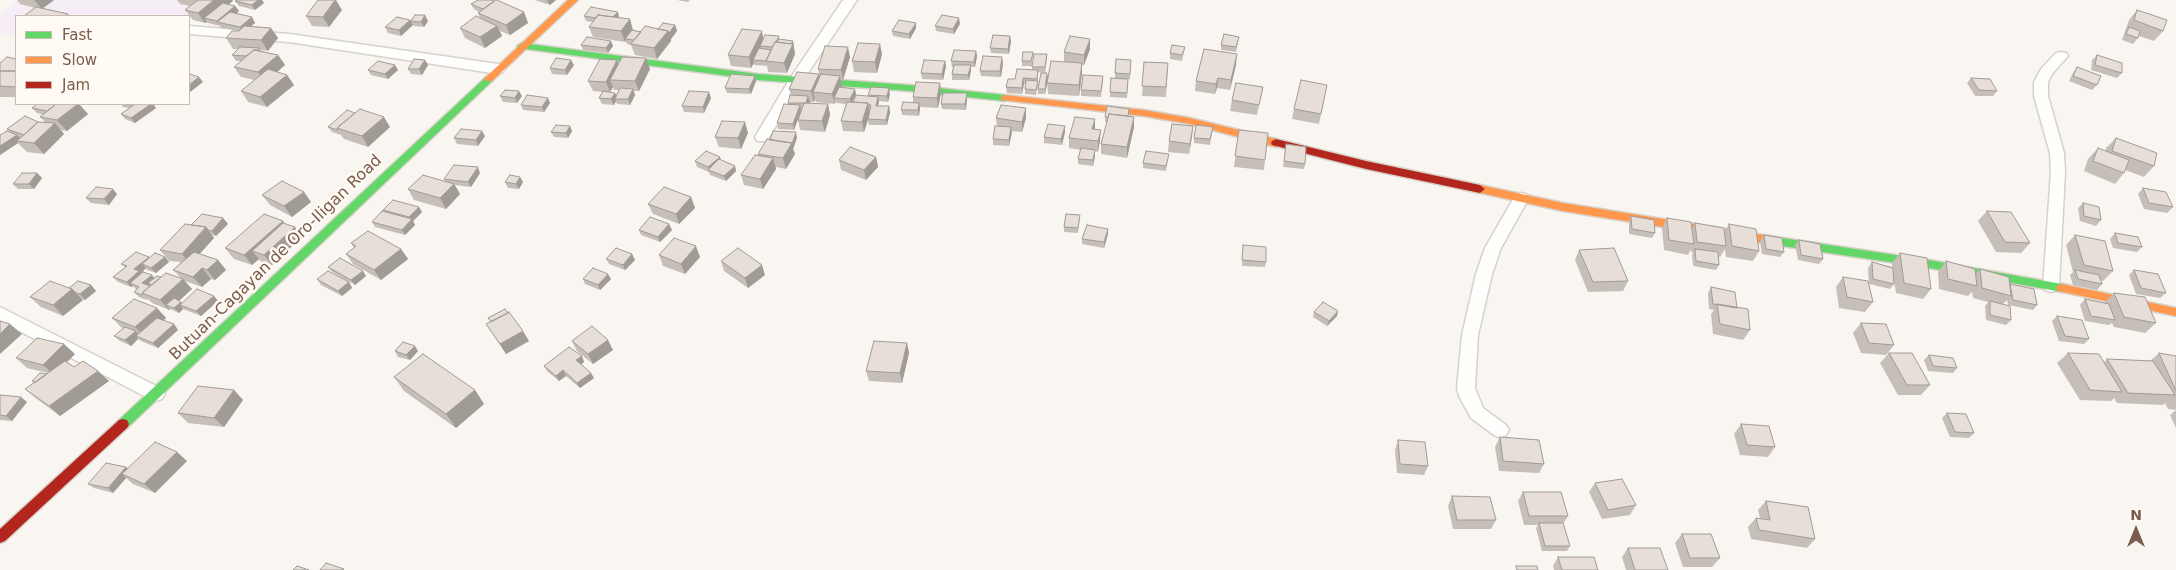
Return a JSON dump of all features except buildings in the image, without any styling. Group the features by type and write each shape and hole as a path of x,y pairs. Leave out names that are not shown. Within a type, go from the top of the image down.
{"main road":[{"name":"Butuan-Cagayan de Oro-Iligan Road","path":"0,537 156,394 522,46 573,0"},
{"path":"522,46 758,77 908,88 1144,113 1521,198 1693,229 1929,264 2051,286 2176,312"}],"street":[{"path":"762,138 796,80 850,0"},
{"path":"190,30 289,38 498,69"},
{"path":"2051,286 2058,172 2057,153 2041,96 2041,82 2046,72 2061,56"},
{"path":"1500,430 1478,413 1468,396 1466,388 1470,335 1476,301 1490,256 1521,198"},
{"path":"0,313 156,394"}],"shaded area":[{"path":"19,0 208,0 189,15 15,15 15,36 0,32 0,14"}],"traffic: fast":[{"path":"522,46 758,77 909,88 1005,98"},
{"path":"123,424 489,79"},
{"path":"1769,240 1929,264 2062,288"}],"traffic: slow":[{"path":"489,79 573,0"},
{"path":"1005,98 1144,113 1190,121 1276,143"},
{"path":"1480,189 1563,207 1769,240"},
{"path":"2062,288 2176,312"}],"traffic: jam":[{"path":"1276,143 1366,165 1480,189"},
{"path":"0,537 123,424"}]}
